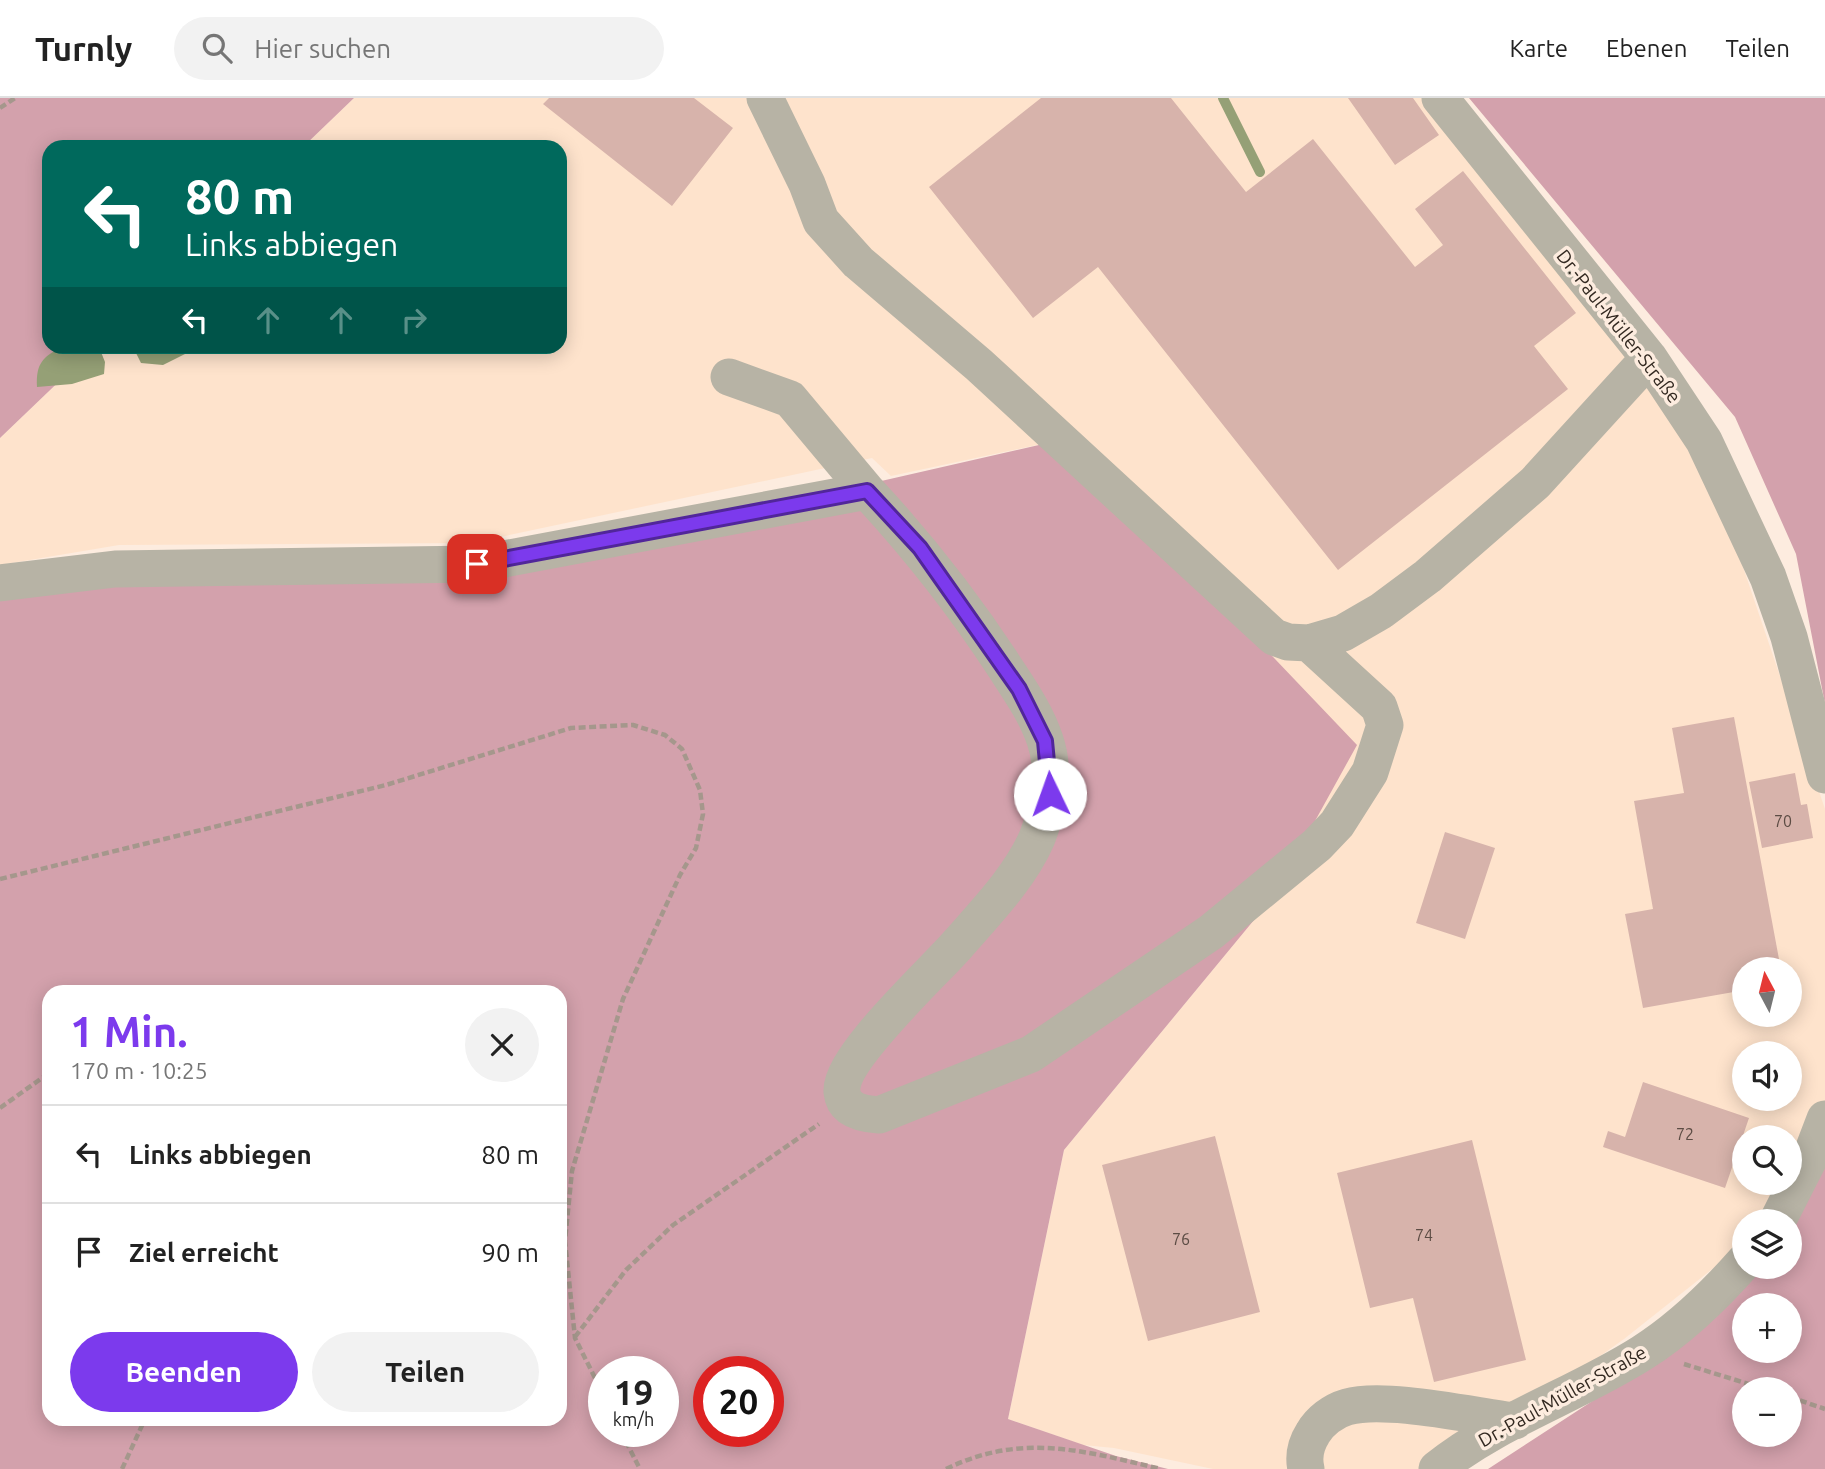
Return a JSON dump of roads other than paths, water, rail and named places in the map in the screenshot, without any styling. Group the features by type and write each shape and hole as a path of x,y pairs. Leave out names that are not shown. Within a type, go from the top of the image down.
{"street":[{"path":"765,98 807,184 821,221 858,262 979,365 1274,637 1288,642 1309,643 1343,633 1381,611 1428,576 1535,483 1649,358"},
{"name":"Dr.-Paul-Müller-Straße","path":"1440,98 1649,358 1704,441 1768,577 1789,637 1825,775"},
{"path":"729,377 790,399 867,491 920,548 1019,689 1045,741 1050,794 1036,839 1001,893 957,945 880,1027 853,1063 843,1084 842,1094 847,1105 854,1111 878,1115 1031,1054 1211,932 1317,845 1355,799 1370,772 1385,725 1379,707 1309,643"},
{"path":"0,583 116,569 477,564 867,491"},
{"path":"1784,1209 1812,1153 1825,1119"},
{"name":"Dr.-Paul-Müller-Straße","path":"1437,1469 1515,1422 1643,1353 1715,1295 1732,1276"},
{"path":"1306,1469 1307,1442 1317,1427 1327,1417 1348,1406 1385,1405 1515,1422"}],"waterway":[{"path":"1223,98 1260,172"}]}
